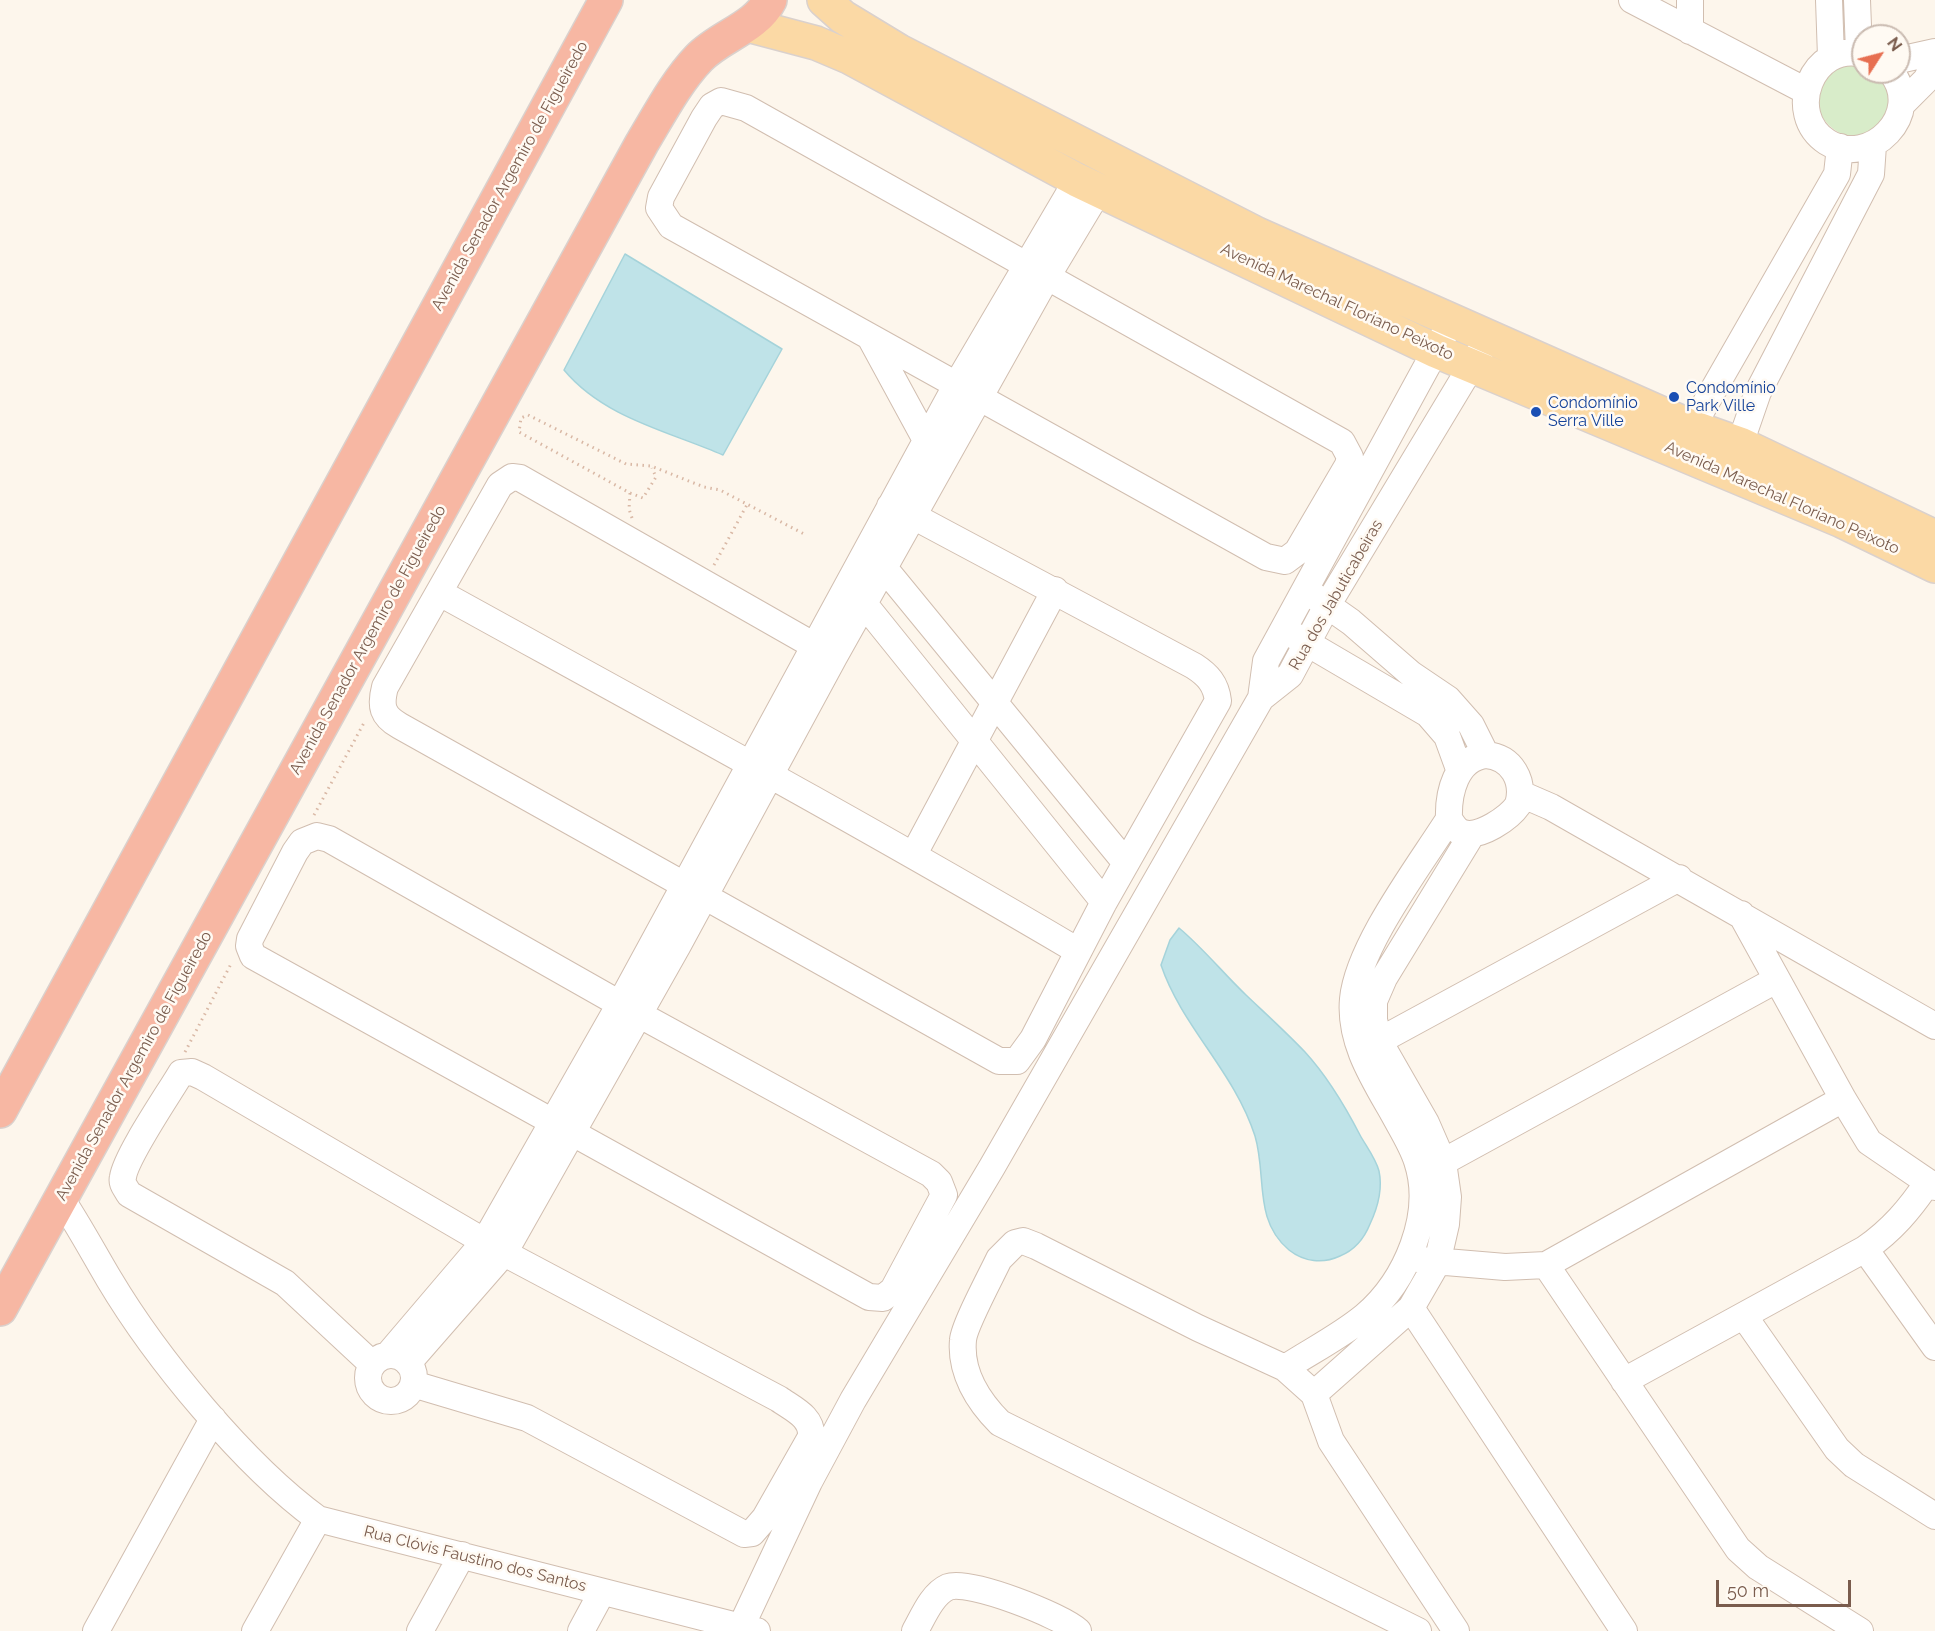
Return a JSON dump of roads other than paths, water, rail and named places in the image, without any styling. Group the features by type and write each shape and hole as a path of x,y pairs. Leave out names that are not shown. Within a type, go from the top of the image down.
{"highway":[{"name":"Avenida Senador Argemiro de Figueiredo","path":"0,1111 606,0"},
{"name":"Avenida Senador Argemiro de Figueiredo","path":"0,1309 642,143 698,58 724,37 748,25 771,0"}],"main road":[{"name":"Avenida Marechal Floriano Peixoto","path":"824,0 843,17 899,51 1257,234 1436,351 1842,521 1935,566"},
{"name":"Avenida Marechal Floriano Peixoto","path":"748,25 816,43 849,57 1088,185 1347,291 1451,320 1692,427 1740,444 1935,537"},
{"path":"1020,149 1037,122"}],"street":[{"path":"1632,0 1806,91"},
{"path":"1690,0 1690,31"},
{"path":"1829,0 1831,57"},
{"path":"1857,0 1859,24"},
{"path":"1911,57 1935,52"},
{"path":"1851,54 1831,57 1819,66 1810,77 1806,91 1805,105 1808,119 1816,132 1840,147 1862,148 1873,145 1893,128 1902,104 1926,80 1935,63"},
{"path":"1898,84 1902,104"},
{"path":"721,101 746,108 1038,271 1330,435 1348,450 1350,457 1348,465 1297,552 1285,561 1276,561 671,226 659,208 661,197 712,106 721,101"},
{"path":"1740,444 1749,415 1778,351 1870,174 1873,145"},
{"path":"1692,427 1837,174 1840,147"},
{"path":"395,1367 495,1247 630,1009 902,511 980,397 1038,271 1088,185"},
{"path":"1809,223 1837,238"},
{"path":"824,652 865,605 885,569 926,440 957,384 1038,271"},
{"name":"Rua dos Jabuticabeiras","path":"1261,698 1266,661 1451,320"},
{"path":"1745,335 1778,351"},
{"name":"Rua dos Jabuticabeiras","path":"1261,698 1290,675 1328,604 1473,365 1488,336"},
{"path":"870,337 926,440"},
{"path":"824,652 520,478 512,477 500,485 385,687 381,701 383,711 389,720 999,1061 1011,1063 1017,1061 1033,1039 1104,902 1218,701 1217,691 1206,674 1194,666 902,511"},
{"path":"885,569 1126,863"},
{"path":"914,854 993,702 1055,591"},
{"path":"1304,591 1328,604 1411,675 1448,699 1471,725 1486,755"},
{"path":"440,592 914,854 1078,951"},
{"path":"865,605 1104,902"},
{"path":"1283,629 1428,714 1447,736 1459,769 1449,819 1379,931 1360,970 1353,999 1355,1031 1364,1062 1418,1162 1422,1205 1411,1258 1392,1290 1364,1317 1284,1368"},
{"path":"746,1630 809,1482 853,1400 992,1167 1261,698"},
{"path":"1314,1394 1411,1308 1437,1263 1446,1224 1448,1197 1443,1162 1426,1123 1379,1041 1374,1020 1374,1001 1384,978 1472,834 1512,814 1518,805 1521,794 1520,781 1504,761 1486,755 1476,756 1459,769"},
{"path":"1521,794 1551,807 1679,878 1935,1026"},
{"path":"1449,819 1458,831 1472,834"},
{"path":"309,837 329,839 630,1009 930,1174 939,1182 944,1196 893,1290 883,1298 869,1297 261,962 254,956 249,946 302,842 309,837"},
{"path":"1379,1041 1679,878"},
{"path":"1624,1381 1865,1249 1886,1234 1931,1184 1869,1142 1741,914"},
{"path":"1443,1162 1776,980"},
{"path":"192,1072 495,1247 779,1399 807,1419 812,1428 811,1437 765,1518 752,1533 744,1534 527,1418 395,1367 285,1283 129,1194 123,1185 123,1177 132,1157 181,1073 192,1072"},
{"path":"1411,1258 1437,1263 1505,1268 1546,1265 1843,1099"},
{"path":"60,1197 89,1240 110,1280 153,1344 213,1419 296,1503 318,1519 255,1631"},
{"path":"1418,1631 999,1423 985,1408 973,1388 964,1360 963,1338 999,1259 1016,1243 1023,1241 1284,1368 1314,1394 1331,1441 1456,1631"},
{"path":"1865,1249 1935,1347"},
{"path":"1546,1265 1738,1549 1758,1567 1860,1631"},
{"path":"1411,1308 1624,1631"},
{"path":"1744,1316 1837,1449 1854,1465 1935,1516"},
{"path":"96,1631 213,1419"},
{"name":"Rua Clóvis Faustino dos Santos","path":"318,1519 746,1630"},
{"path":"420,1631 462,1555"},
{"path":"915,1631 930,1604 948,1587 973,1588 1036,1608 1062,1619 1078,1631"},
{"path":"581,1631 602,1592"}],"water":[{"path":"625,254 782,349 723,455 617,412 580,386 564,370"},
{"path":"1179,928 1313,1061 1348,1113 1378,1166 1380,1192 1373,1218 1355,1247 1345,1254 1334,1259 1320,1261 1301,1257 1289,1250 1270,1225 1263,1197 1255,1136 1246,1113 1222,1070 1182,1009 1161,965 1170,940"}],"place":[{"name":"Condomínio Park Ville","path":"1674,397"},
{"name":"Condomínio Serra Ville","path":"1536,412"}]}
